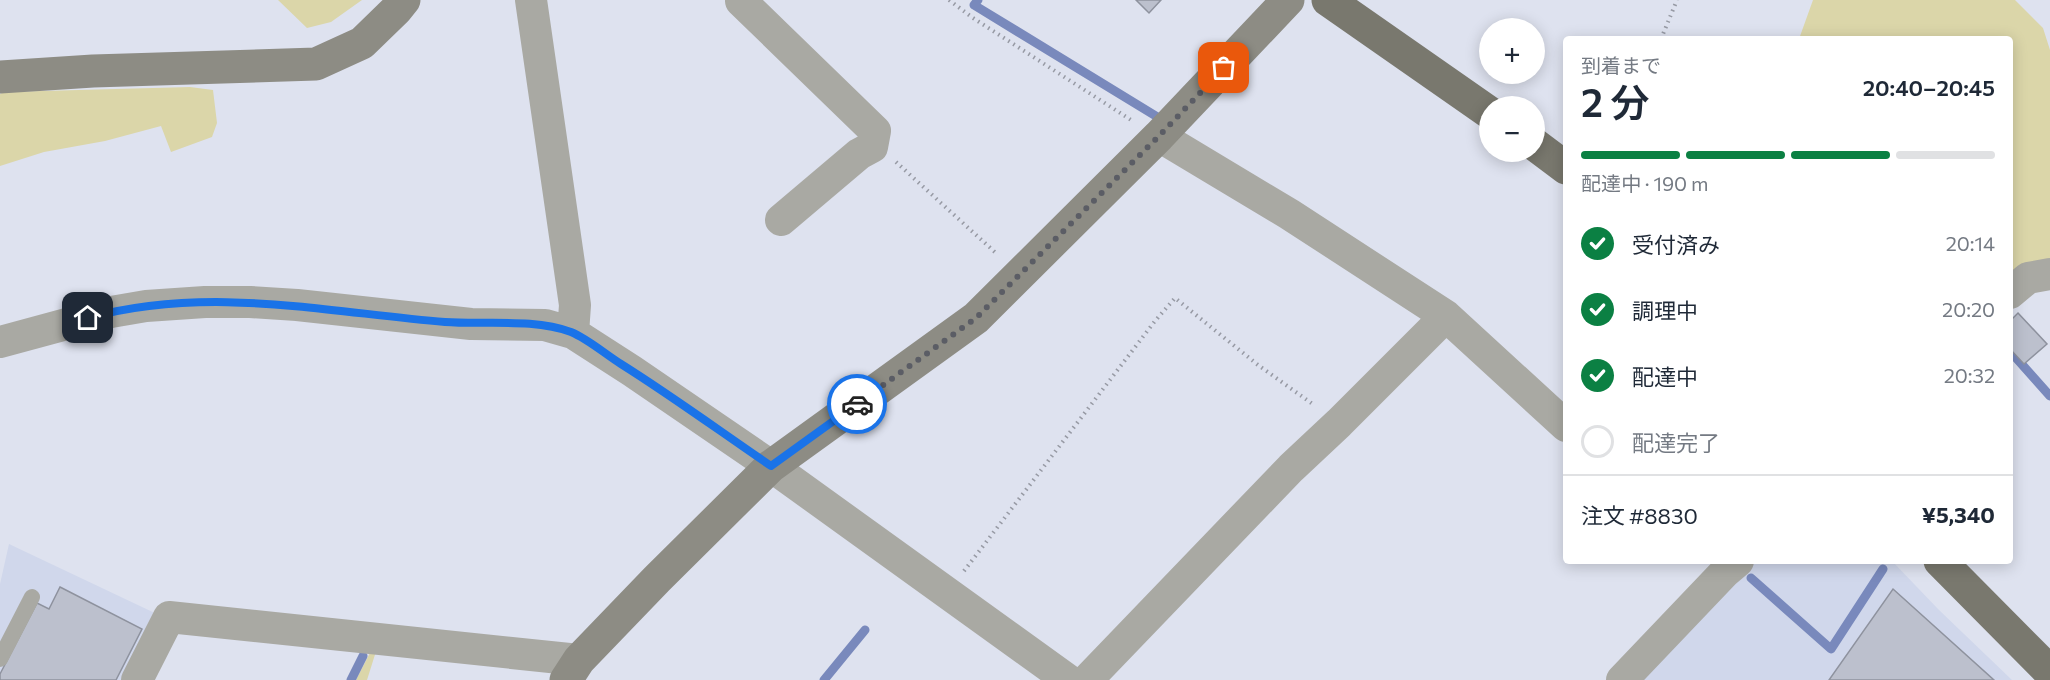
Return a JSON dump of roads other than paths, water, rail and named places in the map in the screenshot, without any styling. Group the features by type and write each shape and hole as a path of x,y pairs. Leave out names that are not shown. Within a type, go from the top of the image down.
{"main road":[{"path":"1328,0 1479,105"},
{"path":"1545,152 1563,166"},
{"path":"1943,564 2050,672"}],"street":[{"path":"0,77 93,71 316,64 362,43 404,0"},
{"path":"531,0 574,305 573,333"},
{"path":"137,680 169,617 572,670 657,579 771,466 976,318 1159,136 1288,0"},
{"path":"741,2 875,131 872,147 859,154 781,220"},
{"path":"1159,136 1289,214 1446,316 1563,423"},
{"path":"2013,290 2028,278 2050,274"},
{"path":"0,342 111,312 146,306 205,302 297,305 471,324 545,325 573,333 771,466 1068,680"},
{"path":"1087,680 1291,468 1446,316"},
{"path":"1622,680 1725,565"}],"lane":[{"path":"0,659 32,597"}],"waterway":[{"path":"978,0 974,5 1164,121"},
{"path":"2013,354 2050,396"},
{"path":"1751,578 1831,649 1883,569"},
{"path":"824,680 865,630"},
{"path":"351,680 363,656"}]}
